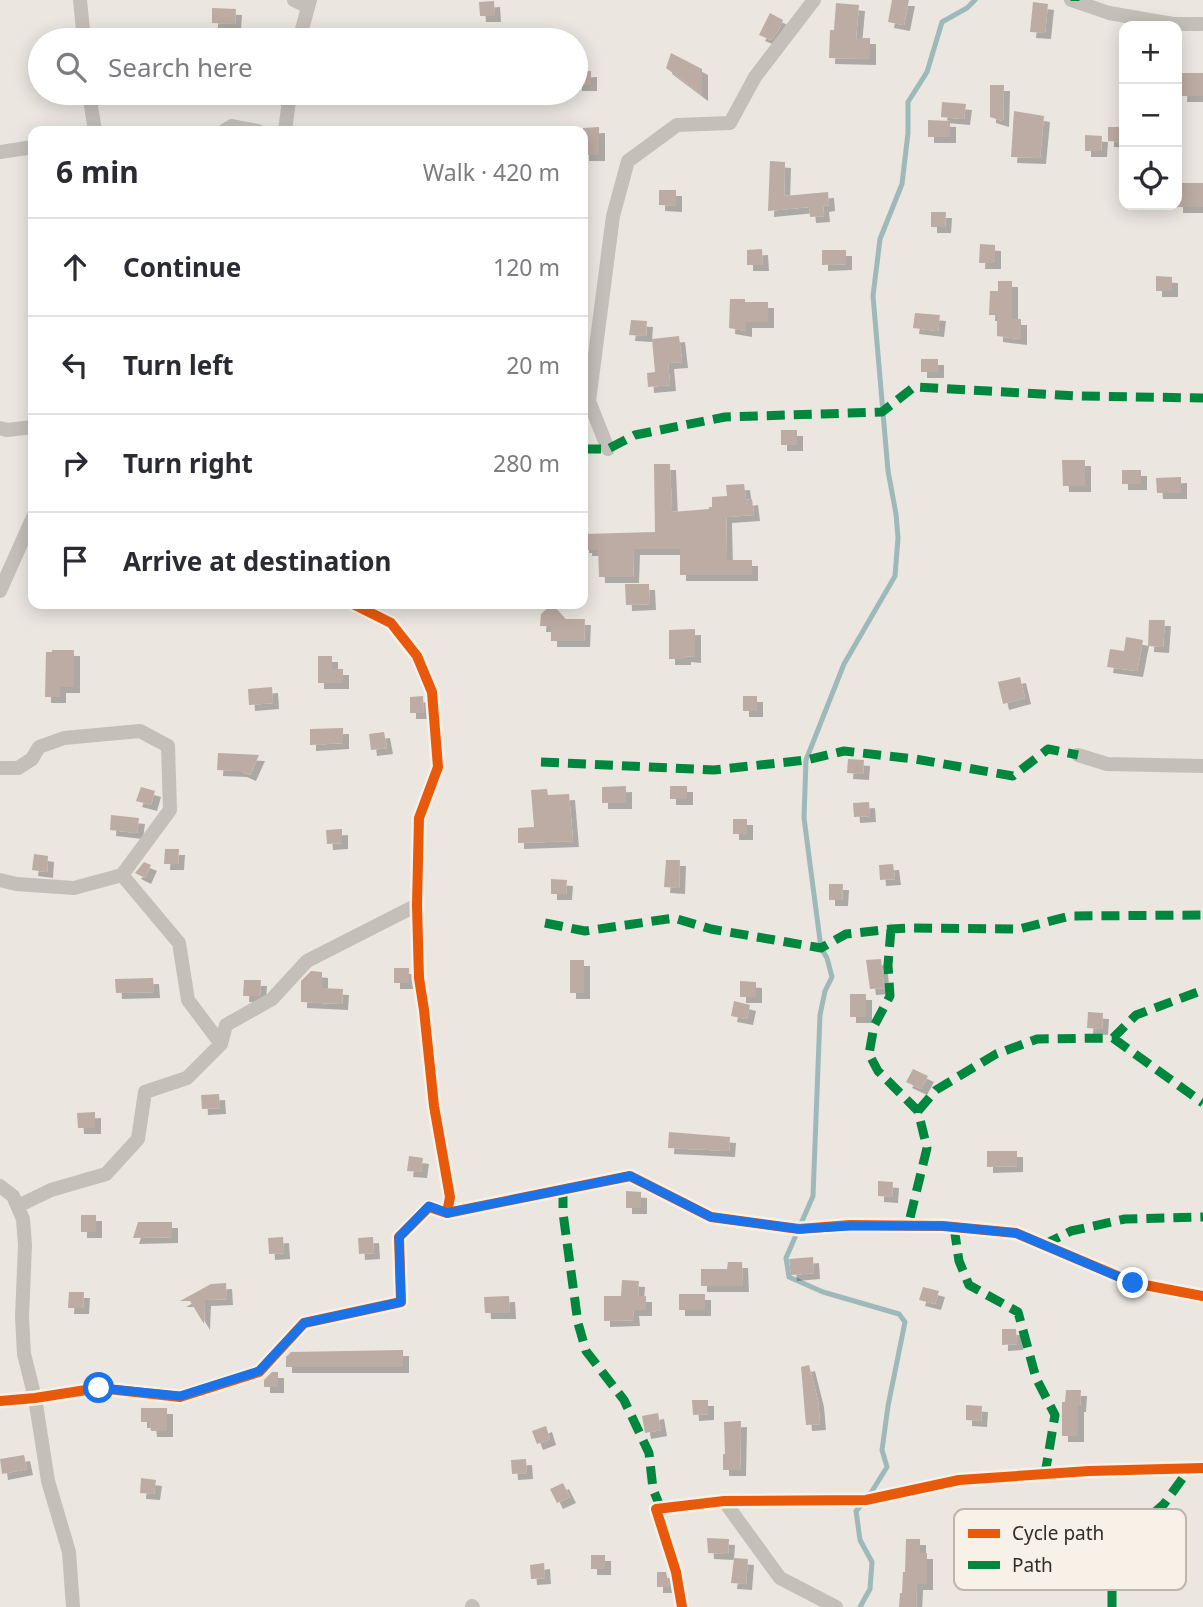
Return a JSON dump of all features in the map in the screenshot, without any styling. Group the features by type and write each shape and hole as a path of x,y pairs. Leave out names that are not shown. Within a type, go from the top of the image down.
{"street":[{"path":"80,0 82,28"},
{"path":"294,0 309,4 302,28"},
{"path":"608,449 589,401 613,216 628,161 677,125 730,123 755,77 814,0"},
{"path":"1071,0 1109,13 1173,24 1203,24"},
{"path":"91,105 93,126"},
{"path":"286,126 288,105"},
{"path":"0,152 28,148"},
{"path":"0,428 7,430 28,428"},
{"path":"0,590 28,528"},
{"path":"364,609 391,623 417,656 432,692 438,767 419,818 419,978 450,1198 447,1213"},
{"path":"0,768 18,768 32,759 39,747 64,738 140,731 168,746 170,810 122,875 74,888 16,884 0,880"},
{"path":"1078,755 1107,764 1203,766"},
{"path":"122,875 179,943 188,1000 221,1044"},
{"path":"18,1206 51,1190 106,1174 138,1139 145,1092 187,1078 221,1044 226,1025 272,999 307,961 417,905"},
{"path":"0,1401 99,1388 180,1396 259,1371 304,1323 401,1302 399,1237 429,1206 447,1213 630,1176 711,1217 799,1229 943,1226 1016,1233 1133,1283 1203,1296"},
{"path":"0,1186 13,1196 23,1219 26,1245 22,1317 24,1354 48,1481 69,1552 73,1607"},
{"path":"682,1607 676,1572 656,1509 724,1501 866,1500 959,1480 1089,1471 1203,1468"},
{"path":"724,1501 780,1578 836,1607"}],"building":[{"path":"892,0 909,0 904,25 888,22"},
{"path":"494,1 495,16 480,16 479,2"},
{"path":"1033,2 1048,4 1045,33 1030,32"},
{"path":"836,3 859,5 856,38 870,38 870,59 829,58 830,30 834,30"},
{"path":"212,8 236,9 235,24 212,23"},
{"path":"770,13 783,20 771,40 759,35"},
{"path":"671,53 702,69 702,95 666,68"},
{"path":"588,71 591,71 591,85 588,85"},
{"path":"1182,73 1203,73 1203,96 1182,96"},
{"path":"990,85 1004,85 1003,121 990,117"},
{"path":"942,102 966,104 964,119 941,117"},
{"path":"1014,111 1044,116 1040,158 1011,157"},
{"path":"928,120 950,121 950,137 928,137"},
{"path":"599,127 599,155 588,155 588,128"},
{"path":"1108,127 1119,127 1119,142 1108,141"},
{"path":"1085,135 1102,136 1101,151 1085,151"},
{"path":"770,161 785,162 784,196 828,192 829,205 823,206 824,216 810,217 809,207 768,211"},
{"path":"1182,183 1203,183 1203,207 1182,207"},
{"path":"659,190 676,190 676,206 659,205"},
{"path":"931,212 946,212 945,227 931,227"},
{"path":"980,244 995,245 995,263 979,263"},
{"path":"762,249 763,265 747,265 747,250"},
{"path":"822,250 846,250 846,264 822,265"},
{"path":"1156,276 1172,277 1172,291 1156,291"},
{"path":"998,281 1012,281 1012,319 1021,319 1021,339 997,336 997,315 989,315 990,291 998,291"},
{"path":"730,299 768,302 768,322 746,322 746,331 729,328"},
{"path":"915,313 940,315 938,331 913,328"},
{"path":"631,320 647,321 646,336 629,335"},
{"path":"679,336 682,362 668,363 670,385 648,387 647,373 655,372 652,339"},
{"path":"921,359 938,359 938,372 921,372"},
{"path":"781,430 797,430 797,445 781,445"},
{"path":"1062,460 1085,460 1085,486 1063,486"},
{"path":"654,464 670,464 672,512 709,509 712,507 712,497 727,496 726,485 744,484 746,500 752,499 754,515 726,517 727,560 752,560 752,575 680,575 680,549 634,549 633,577 599,577 598,550 588,550 588,534 655,532"},
{"path":"1122,470 1141,470 1141,484 1122,484"},
{"path":"1181,477 1181,493 1157,493 1156,478"},
{"path":"625,584 649,584 650,604 626,605"},
{"path":"546,609 556,609 565,619 585,619 584,641 551,641 551,626 540,626 541,614"},
{"path":"1149,620 1165,620 1163,647 1148,646"},
{"path":"695,629 695,657 669,659 669,630"},
{"path":"1126,637 1143,640 1137,671 1107,667 1110,649 1124,651"},
{"path":"74,650 74,687 60,687 60,697 45,697 46,652"},
{"path":"318,656 332,656 332,669 343,669 343,683 318,683"},
{"path":"1020,677 1025,698 1003,704 998,682"},
{"path":"272,687 273,703 249,705 248,689"},
{"path":"423,696 424,713 410,713 410,697"},
{"path":"743,696 757,696 757,711 743,711"},
{"path":"343,728 343,743 310,745 310,729"},
{"path":"384,732 387,748 371,750 369,734"},
{"path":"218,753 259,755 250,775 241,771 217,770"},
{"path":"848,759 864,760 863,774 847,773"},
{"path":"626,786 626,803 602,803 602,787"},
{"path":"670,786 687,786 687,799 670,799"},
{"path":"141,787 155,791 151,805 136,801"},
{"path":"547,789 548,795 569,794 573,841 518,843 518,828 534,827 531,790"},
{"path":"869,802 870,816 854,817 853,803"},
{"path":"111,815 139,818 137,833 110,830"},
{"path":"733,819 747,819 747,834 733,834"},
{"path":"342,829 342,843 327,844 326,830"},
{"path":"165,849 179,849 178,864 164,864"},
{"path":"34,854 48,856 47,872 32,870"},
{"path":"666,860 680,860 679,888 664,887"},
{"path":"144,862 151,865 145,878 135,873"},
{"path":"893,864 895,879 880,880 879,865"},
{"path":"551,879 567,880 566,894 551,894"},
{"path":"829,884 843,884 842,900 829,900"},
{"path":"881,959 884,988 870,989 866,960"},
{"path":"570,960 584,960 584,993 570,993"},
{"path":"394,968 409,968 409,983 394,983"},
{"path":"311,971 322,972 322,988 343,989 342,1004 301,1002 301,981"},
{"path":"153,978 154,992 116,993 115,979"},
{"path":"244,980 261,980 260,995 243,996"},
{"path":"740,981 756,982 756,997 740,997"},
{"path":"850,994 866,994 866,1017 850,1017"},
{"path":"734,1001 750,1005 747,1019 731,1016"},
{"path":"1088,1012 1103,1013 1102,1029 1087,1028"},
{"path":"913,1069 928,1076 921,1089 906,1082"},
{"path":"219,1094 220,1108 202,1109 201,1095"},
{"path":"95,1112 95,1128 78,1128 77,1113"},
{"path":"669,1132 730,1137 729,1151 668,1148"},
{"path":"987,1151 1017,1151 1017,1166 987,1167"},
{"path":"409,1156 423,1158 421,1172 407,1171"},
{"path":"878,1181 893,1182 892,1197 878,1196"},
{"path":"626,1191 641,1192 641,1208 626,1208"},
{"path":"81,1215 96,1215 96,1232 81,1232"},
{"path":"138,1222 172,1222 172,1237 133,1238"},
{"path":"283,1237 284,1253 269,1254 268,1238"},
{"path":"373,1237 374,1253 359,1254 358,1238"},
{"path":"813,1257 814,1273 791,1275 789,1259"},
{"path":"728,1262 742,1262 743,1286 701,1286 701,1269 727,1269"},
{"path":"622,1280 639,1281 638,1296 646,1296 646,1310 633,1310 634,1320 604,1321 604,1296 621,1296"},
{"path":"226,1283 227,1299 205,1300 204,1324 190,1301 180,1301 211,1284"},
{"path":"923,1287 939,1291 935,1304 919,1300"},
{"path":"69,1292 84,1292 83,1308 68,1308"},
{"path":"679,1294 705,1294 705,1310 679,1310"},
{"path":"509,1296 510,1313 485,1313 484,1297"},
{"path":"1002,1329 1016,1329 1017,1344 1002,1345"},
{"path":"403,1350 403,1367 286,1367 286,1357 291,1352"},
{"path":"809,1365 818,1401 820,1424 806,1425 801,1367"},
{"path":"272,1372 278,1372 278,1387 264,1387 264,1380"},
{"path":"1066,1390 1081,1390 1078,1436 1062,1436 1062,1402 1065,1402"},
{"path":"692,1400 708,1400 708,1414 693,1415"},
{"path":"966,1405 982,1406 981,1421 966,1420"},
{"path":"141,1408 167,1408 167,1431 151,1431 150,1422 141,1422"},
{"path":"658,1413 661,1430 645,1433 642,1416"},
{"path":"741,1421 740,1470 723,1470 724,1422"},
{"path":"546,1426 550,1439 537,1444 532,1431"},
{"path":"24,1455 27,1469 2,1474 0,1459"},
{"path":"526,1459 527,1473 512,1474 511,1460"},
{"path":"141,1478 156,1480 154,1494 140,1493"},
{"path":"563,1483 570,1497 557,1503 550,1489"},
{"path":"707,1538 729,1539 728,1554 708,1553"},
{"path":"906,1539 920,1539 920,1553 927,1553 927,1584 917,1584 916,1607 899,1607 905,1572"},
{"path":"591,1555 605,1555 605,1569 591,1569"},
{"path":"734,1558 748,1559 746,1584 731,1583"},
{"path":"544,1563 545,1578 531,1579 530,1565"},
{"path":"657,1572 666,1572 669,1587 657,1587"}],"waterway":[{"path":"869,1496 887,1467 882,1450 905,1322 899,1314 823,1292 789,1277 786,1258 813,1196 820,1015 825,991 832,977 821,948 804,818 806,760 844,664 895,576 898,538 888,471 873,296 880,239 902,184 908,133 908,102 927,72 942,22 967,8 975,0"},
{"path":"860,1607 870,1589 872,1562 860,1540 856,1511 863,1503"}],"marked path":[{"path":"588,449 608,449 635,435 725,417 882,412 914,387 1077,396 1203,398"},
{"path":"541,762 714,770 806,760 844,751 915,759 1013,776 1048,749 1078,755"},
{"path":"545,923 585,931 674,918 711,929 821,948 846,934 891,929 1019,929 1070,916 1203,915"},
{"path":"891,929 888,965 890,996 874,1026 869,1054 878,1071 918,1111 927,1148 908,1226"},
{"path":"918,1111 936,1090 996,1054 1037,1039 1113,1038 1136,1015 1203,990"},
{"path":"1113,1038 1203,1103"},
{"path":"563,1190 563,1213 578,1323 586,1351 624,1400 649,1453 653,1489 661,1509"},
{"path":"1043,1245 1071,1231 1125,1219 1203,1217"},
{"path":"954,1227 959,1261 969,1285 1018,1312 1036,1378 1055,1415 1045,1474"},
{"path":"1158,1509 1190,1468"},
{"path":"1112,1590 1112,1607"}],"cycle path":[{"path":"0,1401 99,1388 180,1397 259,1372 304,1323 401,1302 399,1237 429,1207 447,1213 450,1197 434,1106 419,978 419,818 438,767 432,692 417,656 391,623 363,609"},
{"path":"447,1213 630,1176 711,1217 799,1229 850,1225 943,1226 1016,1233 1134,1283 1203,1296"},
{"path":"682,1607 676,1572 656,1509 724,1501 866,1500 959,1480 1089,1471 1203,1468"}],"route":[{"path":"99,1388 180,1396 259,1371 304,1323 401,1302 399,1237 429,1206 447,1213 630,1176 711,1217 799,1229 943,1226 1016,1233 1133,1283"}]}
